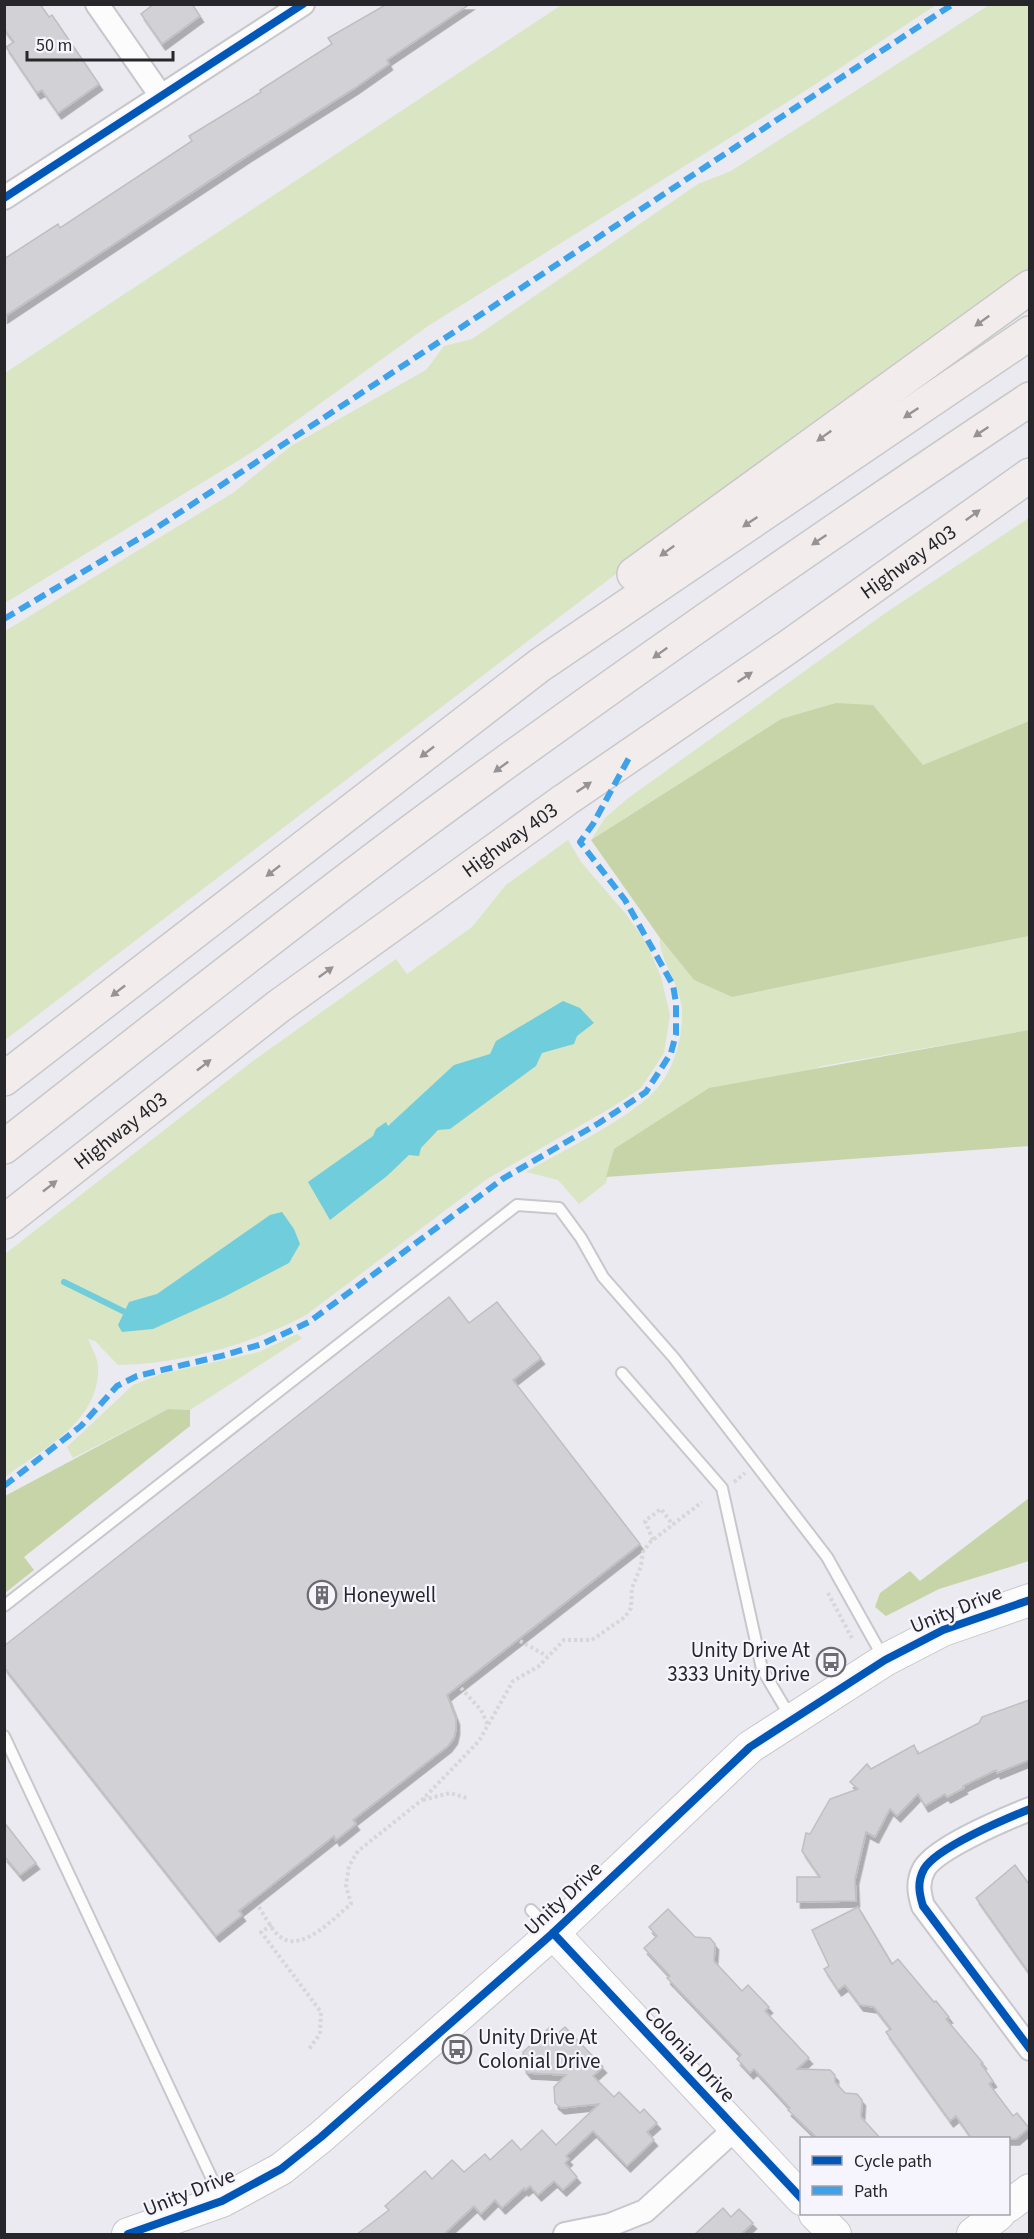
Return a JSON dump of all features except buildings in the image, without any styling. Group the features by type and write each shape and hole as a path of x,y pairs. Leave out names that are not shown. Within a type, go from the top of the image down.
{"highway":[{"path":"540,665 630,578 1029,287"},
{"path":"4,1079 540,665 1029,333"},
{"path":"4,1147 430,817 806,549 1029,399"},
{"name":"Highway 403","path":"4,1222 279,1006 565,800 788,647 1029,475"}],"street":[{"path":"97,4 161,96"},
{"path":"4,198 303,4"},
{"name":"Unity Drive","path":"129,2235 222,2201 281,2169 321,2137 553,1933 750,1748 885,1660 943,1630 1029,1600"},
{"path":"1029,1809 998,1822 931,1860 922,1876 919,1893 923,1906 1029,2049"},
{"name":"Colonial Drive","path":"553,1933 800,2198"},
{"path":"565,2235 610,2225 645,2211 736,2128"},
{"path":"1010,2204 1029,2190"},
{"path":"816,2215 835,2235"},
{"path":"973,2235 998,2215"}],"lane":[{"path":"4,1606 517,1205 559,1208 581,1238 603,1277 674,1358 827,1557 885,1660"},
{"path":"622,1373 722,1488 762,1669 792,1721"},
{"path":"4,1736 222,2201"},
{"path":"531,1910 553,1933"}],"path":[{"path":"734,1482 747,1472"},
{"path":"259,1907 281,1937 293,1942 304,1940 351,1904 346,1885 349,1866 358,1851 422,1800 479,1741 513,1681 531,1672 564,1640 592,1640 625,1617 631,1608 632,1588 641,1566 642,1552 653,1540 702,1502"},
{"path":"653,1540 645,1521 661,1509 673,1525"},
{"path":"520,1641 547,1656"},
{"path":"461,1688 481,1710 489,1726"},
{"path":"422,1800 450,1792 467,1798"},
{"path":"272,1925 261,1932 321,2012 320,2034 309,2049"}],"green space":[{"path":"563,4 936,5 805,91 428,326 254,451 5,603 5,373"},
{"path":"989,5 1029,5 1029,269 810,426 5,1040 5,631 233,493 291,446 426,370 444,346 472,339 698,184 731,171"},
{"path":"1029,518 1029,721 923,765 873,706 781,719 591,840 605,818 627,799 884,614"},
{"path":"836,703 873,705 923,765 1029,721 1029,936 732,997 694,980 660,938 591,840 781,719"},
{"path":"568,840 581,862 625,913 646,942 661,977 670,1015 664,1053 641,1088 611,1108 487,1179 306,1315 284,1326 215,1351 142,1364 118,1365 95,1341 88,1339 98,1365 96,1385 90,1402 67,1431 5,1477 5,1254 253,1061 396,959 407,974 472,927 506,885"},
{"path":"1029,936 1029,1030 822,1066 614,1149 606,1183 579,1204 558,1180 526,1172 634,1109 660,1085 670,1069 677,1050 682,1011 678,992 662,953 660,938 694,980 732,997"},
{"path":"1029,1030 1029,1146 606,1177 614,1149 709,1088"},
{"path":"297,1334 302,1338 190,1410 168,1409 73,1458 67,1447 133,1385 161,1374 259,1352"},
{"path":"168,1409 190,1410 190,1426 24,1557 34,1570 5,1593 5,1496"},
{"path":"1029,1498 1029,1561 939,1589 886,1616 875,1607 880,1593 910,1571 920,1581"}],"water":[{"path":"563,1001 580,1008 594,1023 577,1036 574,1044 542,1053 536,1066 450,1129 438,1130 421,1148 419,1156 409,1155 387,1176 330,1220 308,1182 373,1136 376,1129 386,1122 388,1126 454,1065 490,1054 496,1041"},
{"path":"282,1212 294,1229 300,1244 289,1263 224,1297 153,1329 122,1332 118,1325 129,1302 157,1294 270,1215"}],"waterway":[{"path":"64,1282 131,1315"}],"marked path":[{"path":"4,619 150,532 953,4"},
{"path":"4,1486 81,1426 117,1386 137,1376 262,1344 309,1322 504,1178 599,1123 646,1092 671,1053 676,1034 676,1003 673,985 625,900 580,842 593,824 630,756"}],"cycle path":[{"path":"4,198 303,4"},
{"path":"128,2234 222,2201 281,2169 321,2137 553,1933 750,1747 885,1660 943,1630 1030,1600"},
{"path":"1030,1809 972,1835 942,1852 924,1869 919,1888 923,1906 1030,2049"},
{"path":"553,1933 800,2197"}],"place":[{"name":"Honeywell","path":"322,1595"},
{"name":"Unity Drive At 3333 Unity Drive","path":"831,1662"},
{"name":"Unity Drive At Colonial Drive","path":"457,2049"}]}
